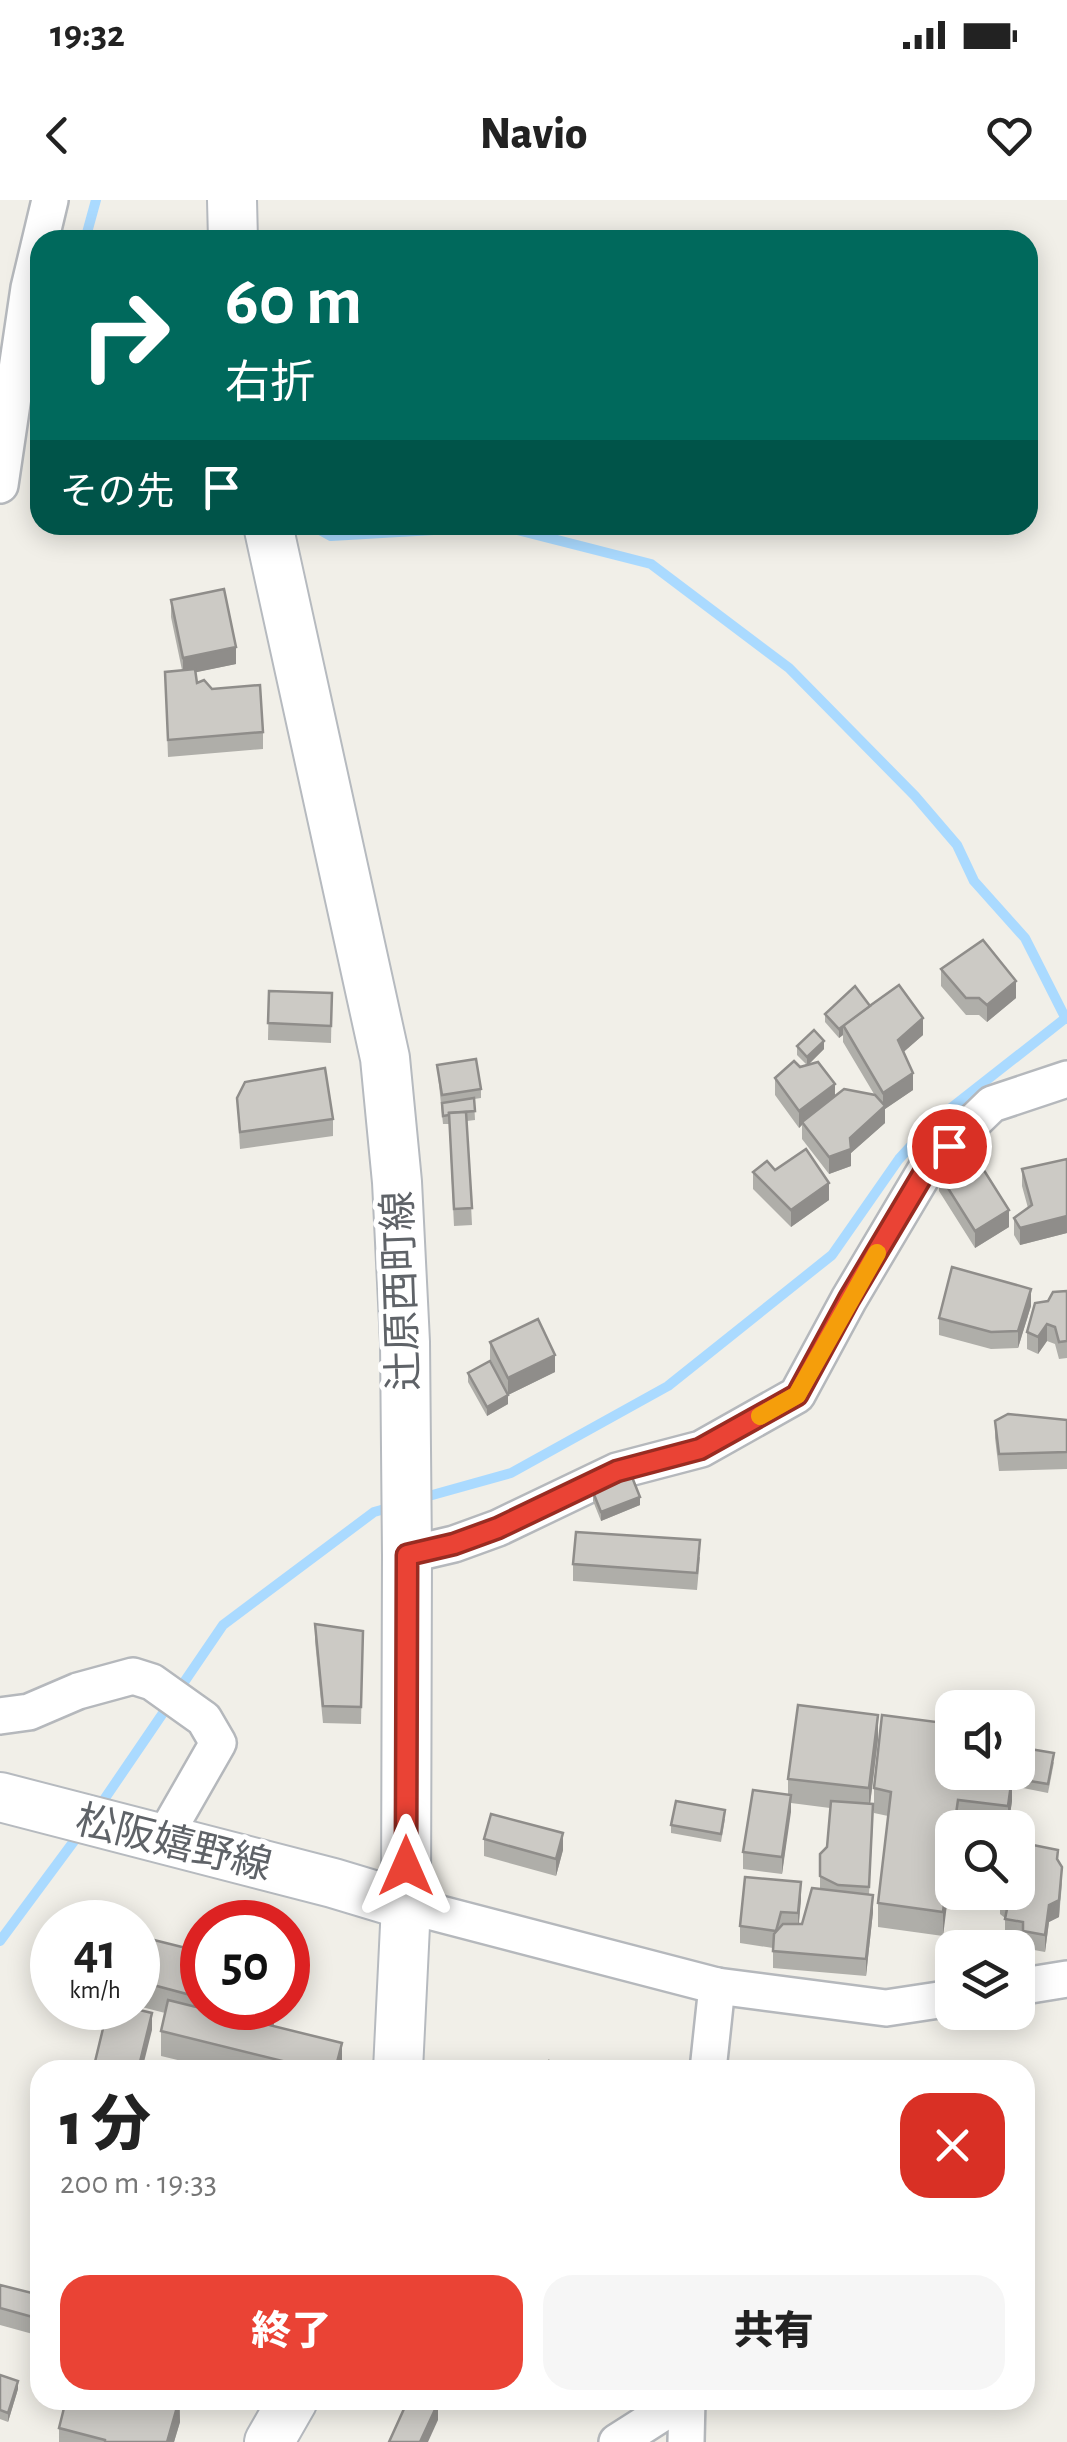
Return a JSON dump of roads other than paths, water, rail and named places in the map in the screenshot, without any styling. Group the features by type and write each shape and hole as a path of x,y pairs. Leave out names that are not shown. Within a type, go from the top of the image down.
{"main road":[{"path":"232,200 233,230"},
{"name":"辻原西町線","path":"270,535 385,1058 402,1257 407,1555 406,1905 398,2060"},
{"name":"松阪嬉野線","path":"0,1797 406,1905"},
{"path":"270,2442 288,2410"}],"street":[{"path":"43,230 50,200"},
{"path":"0,485 30,284"},
{"path":"407,1555 498,1528 617,1471 700,1449 797,1395 928,1166 992,1104 1067,1079"},
{"path":"0,1716 28,1712 78,1690 133,1676 152,1682 204,1718 218,1742 163,1840"},
{"path":"406,1905 717,1986 886,2008 935,2001"},
{"path":"1035,1984 1067,1979"},
{"path":"709,2060 717,1986"},
{"path":"617,2442 669,2410"},
{"path":"685,2410 686,2442"}],"waterway":[{"path":"88,230 96,200"},
{"path":"329,535 348,535"},
{"path":"537,535 651,564 789,668 915,796 957,845 974,881 1025,938 1066,1019"},
{"path":"418,1499 511,1473 668,1386 832,1255 899,1159 932,1123 1067,1017"},
{"path":"99,1807 223,1625 374,1512 392,1507"},
{"path":"0,1941 80,1833"}]}
